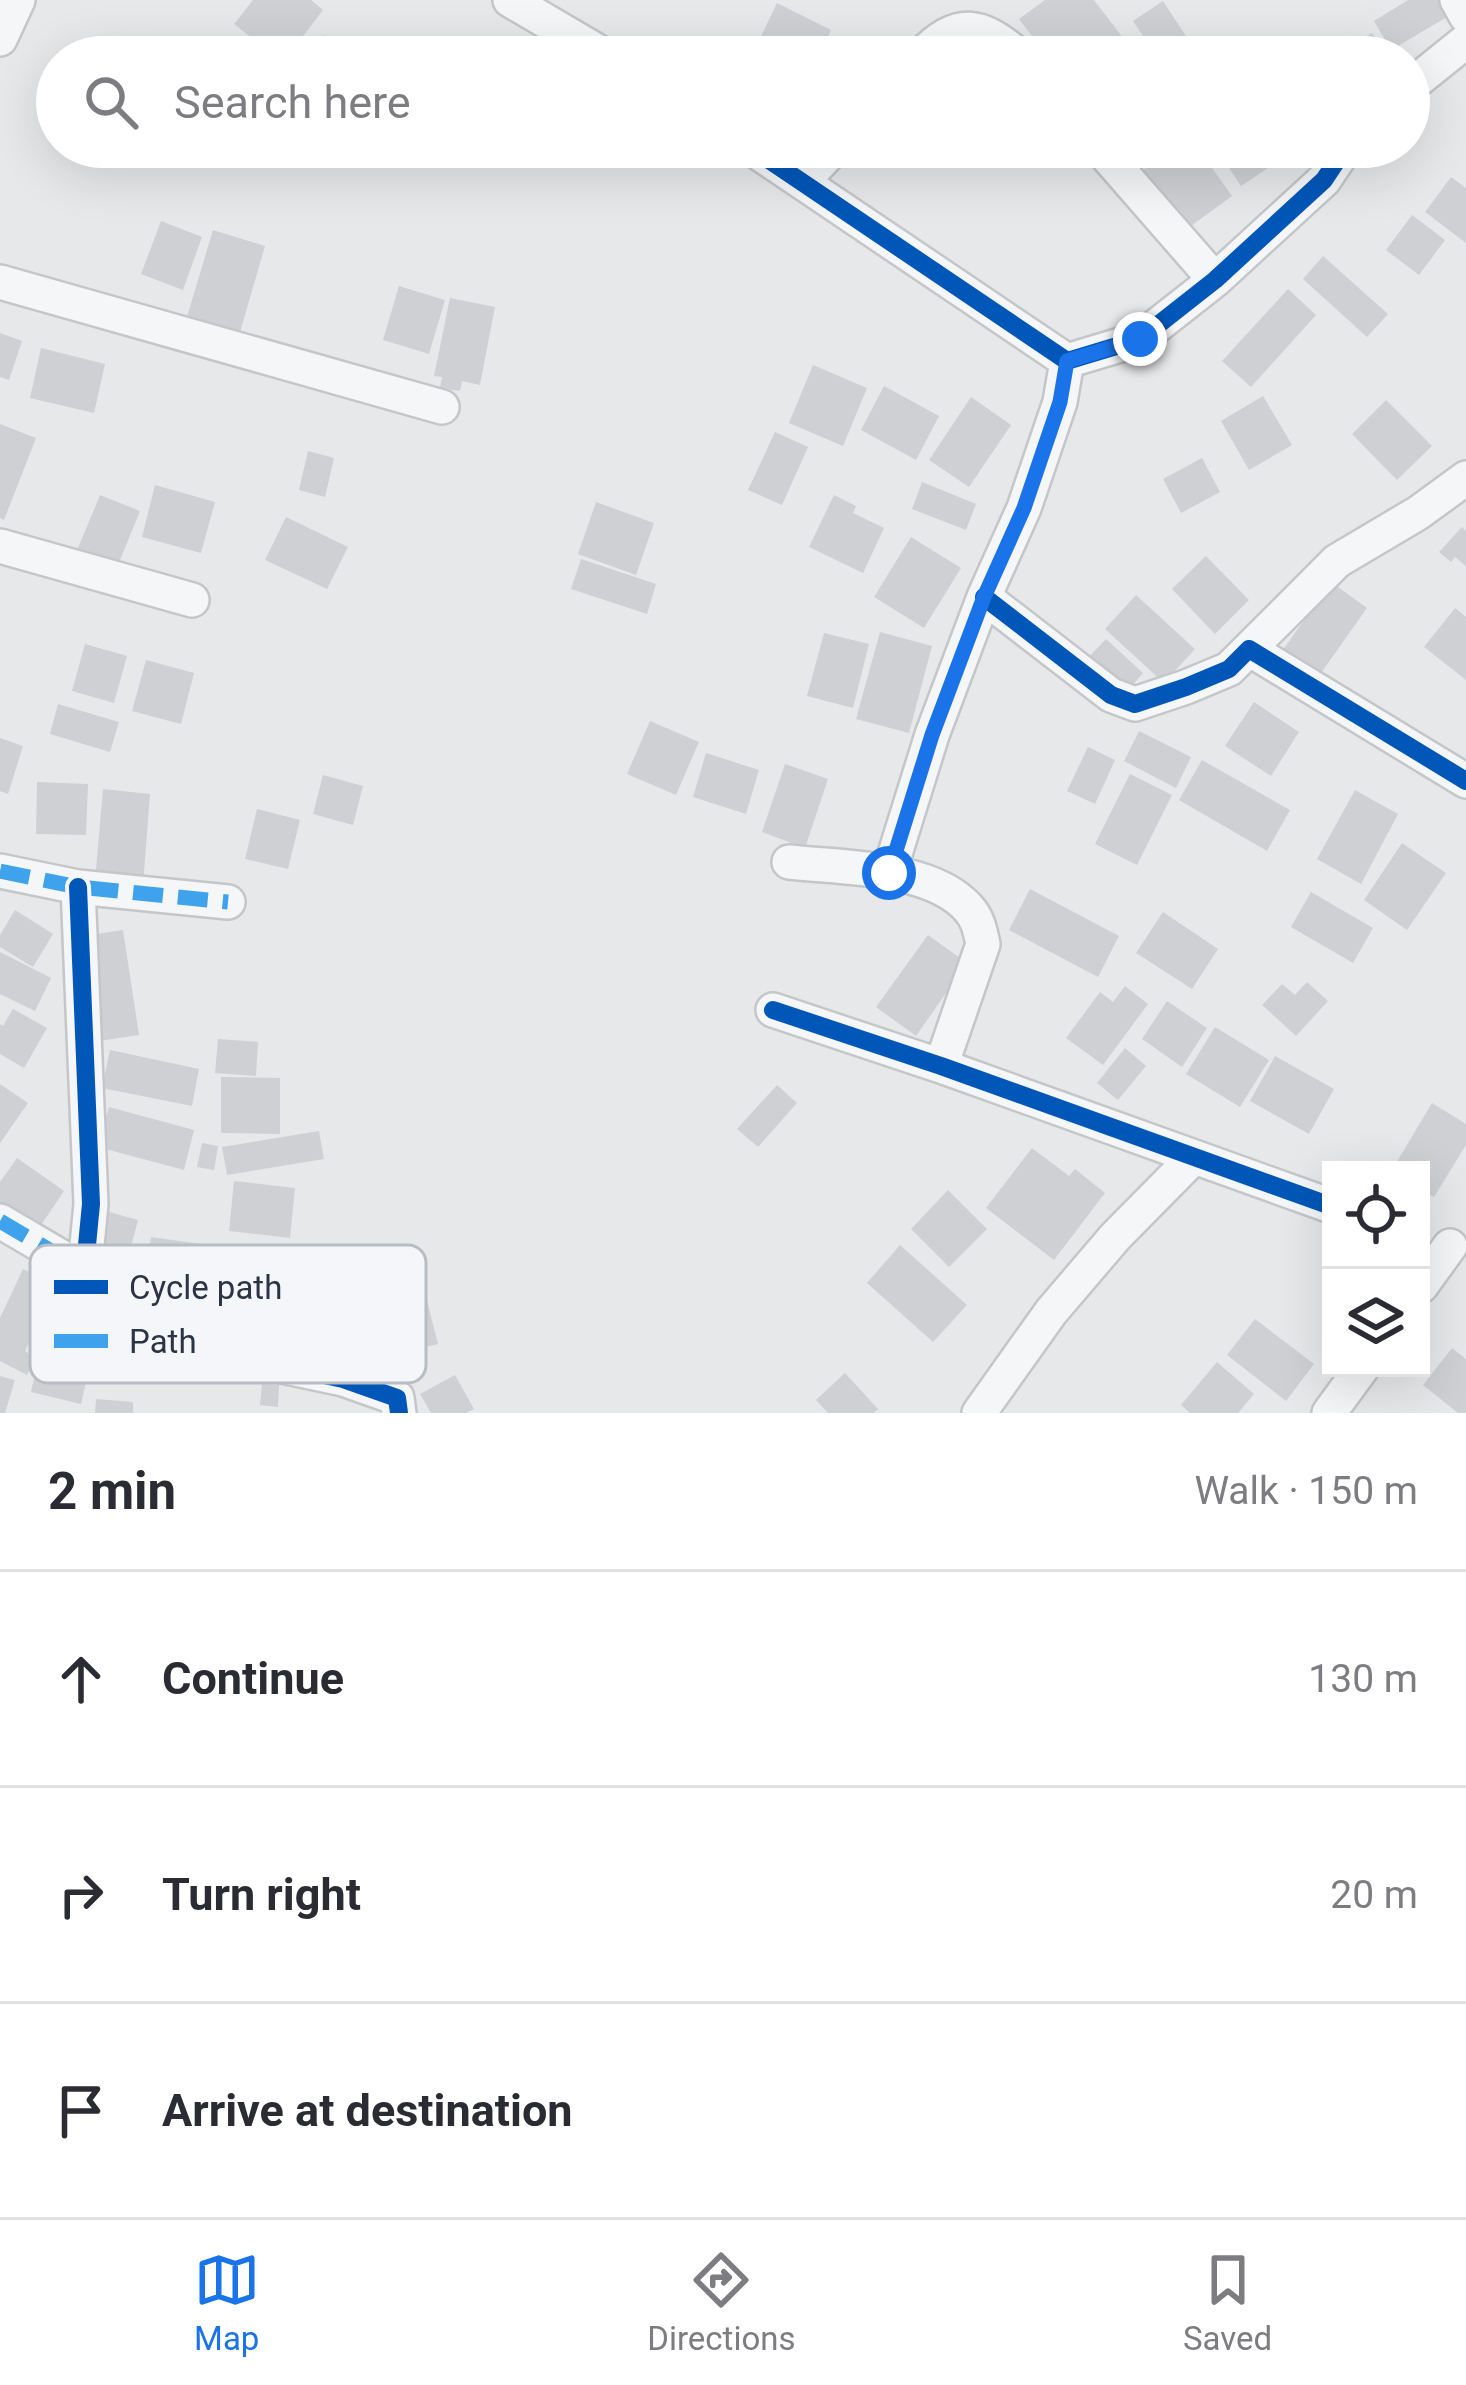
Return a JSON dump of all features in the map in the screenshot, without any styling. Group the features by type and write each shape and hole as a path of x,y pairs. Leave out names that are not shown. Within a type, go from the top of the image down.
{"street":[{"path":"0,39 18,0"},
{"path":"510,0 571,36"},
{"path":"1456,0 1466,16"},
{"path":"944,36 967,29 996,36"},
{"path":"1430,70 1466,41"},
{"path":"781,168 1067,361"},
{"path":"802,182 815,168"},
{"path":"1117,168 1215,280"},
{"path":"1067,361 1140,339 1215,280 1332,168"},
{"path":"0,282 442,406"},
{"path":"889,873 932,735 984,597 1024,508 1060,402 1067,361"},
{"path":"984,597 1111,695 1135,704 1229,668 1336,561 1418,513 1466,478"},
{"path":"0,546 192,600"},
{"path":"1249,649 1466,781"},
{"path":"789,862 889,873 940,886 969,908 983,944 941,1066"},
{"path":"0,871 78,887 228,902"},
{"path":"78,887 91,1204 87,1245"},
{"path":"773,1010 1322,1203"},
{"path":"979,1413 1051,1312 1115,1237 1193,1158"},
{"path":"0,1221 41,1245"},
{"path":"1430,1271 1446,1244"},
{"path":"1329,1413 1355,1377"},
{"path":"354,1383 397,1398 399,1413"}],"building":[{"path":"253,0 311,0 323,10 303,36 249,36 234,24"},
{"path":"1045,0 1094,0 1121,36 1032,36 1019,19"},
{"path":"1408,0 1444,0 1452,14 1415,36 1383,36 1374,21"},
{"path":"1163,1 1186,36 1143,36 1133,21"},
{"path":"777,3 831,30 828,36 761,36"},
{"path":"1212,168 1232,196 1184,231 1142,171"},
{"path":"1229,168 1268,168 1241,186"},
{"path":"1451,177 1466,188 1466,243 1425,212"},
{"path":"1412,215 1445,240 1419,275 1386,250"},
{"path":"161,221 202,237 183,290 141,274"},
{"path":"213,230 265,246 236,346 183,330"},
{"path":"1323,256 1388,314 1367,337 1303,279"},
{"path":"399,286 445,300 429,354 383,340"},
{"path":"1288,289 1316,315 1251,387 1222,361"},
{"path":"450,298 495,307 480,385 462,381 460,391 440,388 442,377 434,376"},
{"path":"0,333 22,341 9,380 0,377"},
{"path":"41,348 105,364 94,413 30,398"},
{"path":"813,365 867,388 843,446 789,423"},
{"path":"884,386 939,416 916,460 861,430"},
{"path":"1263,396 1292,445 1249,470 1221,421"},
{"path":"971,397 1011,425 969,487 929,460"},
{"path":"1386,400 1432,446 1397,480 1352,434"},
{"path":"0,424 36,438 4,520 0,518"},
{"path":"775,432 808,447 782,505 748,490"},
{"path":"308,451 334,458 325,497 299,490"},
{"path":"1202,458 1220,492 1181,513 1163,479"},
{"path":"922,482 976,504 966,530 912,509"},
{"path":"155,485 215,502 201,553 142,537"},
{"path":"100,495 140,511 118,565 78,548"},
{"path":"834,495 856,506 853,513 884,528 863,573 809,547"},
{"path":"596,502 654,523 636,575 578,554"},
{"path":"286,517 348,547 327,589 265,560"},
{"path":"1462,527 1466,531 1466,566 1439,552"},
{"path":"911,537 961,568 924,628 874,597"},
{"path":"1206,556 1249,600 1215,634 1172,589"},
{"path":"581,559 656,584 647,614 571,589"},
{"path":"1331,582 1367,608 1316,680 1280,654"},
{"path":"1136,595 1195,649 1164,683 1105,629"},
{"path":"1455,608 1466,617 1466,680 1424,647"},
{"path":"880,632 932,646 909,733 856,719"},
{"path":"824,633 869,644 853,708 807,696"},
{"path":"1106,639 1143,673 1122,697 1084,662"},
{"path":"85,644 127,656 114,703 72,691"},
{"path":"146,660 194,673 181,724 132,711"},
{"path":"1254,702 1299,732 1271,776 1225,746"},
{"path":"58,704 119,722 110,752 50,734"},
{"path":"650,721 699,742 676,795 627,774"},
{"path":"1139,731 1191,757 1176,788 1124,761"},
{"path":"0,738 23,746 8,794 0,791"},
{"path":"1088,747 1115,760 1095,804 1067,791"},
{"path":"706,753 759,770 746,814 693,797"},
{"path":"1202,760 1290,810 1267,851 1179,800"},
{"path":"785,764 828,779 805,848 762,832"},
{"path":"1130,774 1172,795 1137,865 1095,844"},
{"path":"323,775 363,786 353,825 313,814"},
{"path":"37,782 88,784 86,835 36,834"},
{"path":"103,789 150,794 143,885 95,881"},
{"path":"1355,790 1398,814 1361,884 1317,859"},
{"path":"257,809 300,820 288,869 245,859"},
{"path":"1402,843 1446,873 1407,930 1364,900"},
{"path":"1030,889 1119,936 1098,977 1009,930"},
{"path":"1311,892 1373,928 1353,963 1291,927"},
{"path":"15,910 53,934 33,967 0,947 0,935"},
{"path":"1163,912 1218,949 1192,989 1136,953"},
{"path":"123,930 139,1035 99,1041 83,936"},
{"path":"928,935 967,963 916,1036 876,1007"},
{"path":"0,952 51,978 35,1011 0,994"},
{"path":"1307,982 1328,1001 1296,1036 1262,1005 1282,984 1295,995"},
{"path":"1125,986 1148,1004 1103,1065 1066,1038 1100,992 1113,1002"},
{"path":"1167,1001 1207,1028 1182,1067 1142,1039"},
{"path":"13,1009 47,1028 24,1068 0,1054 0,1024"},
{"path":"1215,1027 1269,1060 1240,1107 1186,1074"},
{"path":"218,1039 258,1042 256,1076 215,1073"},
{"path":"1125,1048 1146,1066 1118,1100 1097,1083"},
{"path":"110,1050 199,1069 192,1106 102,1088"},
{"path":"1275,1056 1334,1089 1309,1134 1250,1101"},
{"path":"221,1077 280,1078 280,1134 221,1133"},
{"path":"0,1084 28,1103 0,1143"},
{"path":"777,1085 797,1103 758,1147 737,1129"},
{"path":"1432,1103 1466,1124 1466,1145 1434,1197 1430,1195 1430,1161 1397,1161"},
{"path":"109,1107 194,1130 184,1170 98,1147"},
{"path":"319,1131 324,1159 227,1175 222,1147"},
{"path":"202,1143 218,1146 214,1170 197,1167"},
{"path":"1032,1148 1069,1176 1075,1169 1105,1193 1054,1260 986,1208"},
{"path":"17,1158 64,1191 37,1231 0,1206 0,1182"},
{"path":"234,1181 295,1188 290,1238 229,1231"},
{"path":"948,1190 987,1229 949,1267 911,1229"},
{"path":"106,1211 138,1220 131,1245 97,1245"},
{"path":"151,1237 201,1244 201,1245 150,1245"},
{"path":"900,1245 967,1305 933,1342 867,1283"},
{"path":"23,1269 30,1273 27,1375 0,1361 0,1318"},
{"path":"426,1297 438,1344 426,1347"},
{"path":"1255,1319 1314,1364 1286,1401 1227,1355"},
{"path":"1452,1348 1466,1359 1466,1413 1458,1413 1423,1385"},
{"path":"1217,1362 1254,1394 1238,1413 1190,1413 1181,1405"},
{"path":"845,1373 878,1409 874,1413 828,1413 816,1400"},
{"path":"455,1375 474,1409 431,1413 420,1394"},
{"path":"0,1376 15,1380 5,1413 0,1413"},
{"path":"33,1383 86,1383 81,1404 31,1392"},
{"path":"262,1384 279,1385 278,1407 260,1405"},
{"path":"96,1399 133,1402 133,1413 95,1413"}],"marked path":[{"path":"0,871 78,887 228,902"},
{"path":"0,1221 41,1245"}],"cycle path":[{"path":"781,168 1067,361 1140,339 1215,280 1332,168"},
{"path":"984,597 1111,695 1135,704 1229,669 1249,649 1466,781"},
{"path":"78,887 91,1204 87,1245"},
{"path":"773,1010 1322,1203"},
{"path":"354,1383 397,1398 399,1413"}],"route":[{"path":"889,873 932,735 984,597 1024,508 1060,402 1067,361 1140,339"}]}
